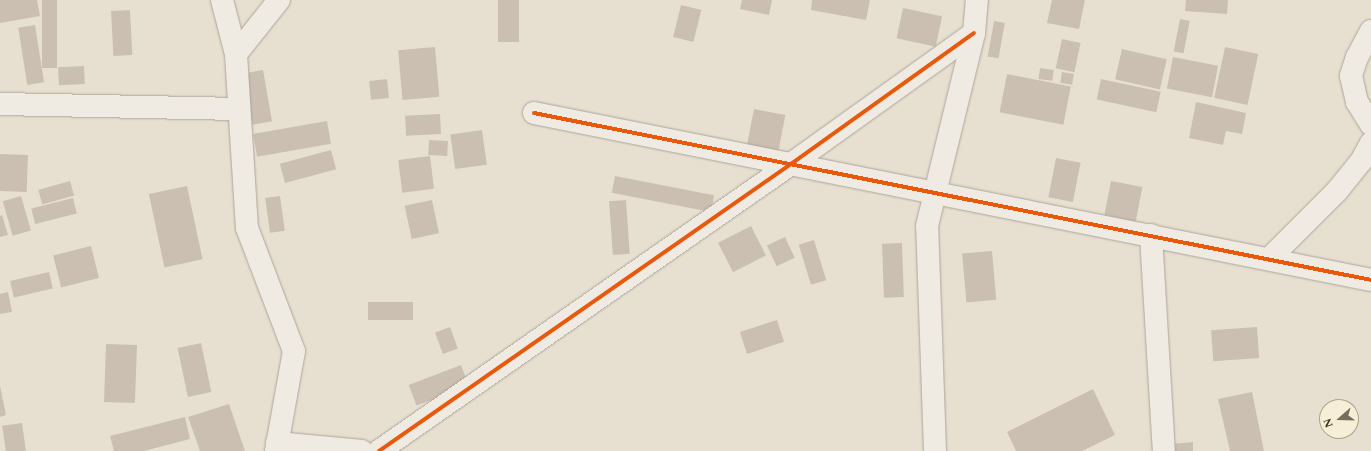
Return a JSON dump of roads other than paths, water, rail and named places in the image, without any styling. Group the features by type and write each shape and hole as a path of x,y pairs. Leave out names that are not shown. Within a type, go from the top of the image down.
{"street":[{"path":"222,0 236,54 247,228 294,351 277,447 362,451"},
{"path":"236,54 279,0"},
{"path":"935,451 927,226 974,33 977,0"},
{"path":"1371,31 1357,57 1351,76 1357,102 1371,124"},
{"path":"379,451 791,164 974,33"},
{"path":"0,104 239,109"},
{"path":"534,113 1152,235 1371,280"},
{"path":"1269,259 1337,191 1362,160 1371,143"},
{"path":"1152,235 1164,451"}]}
